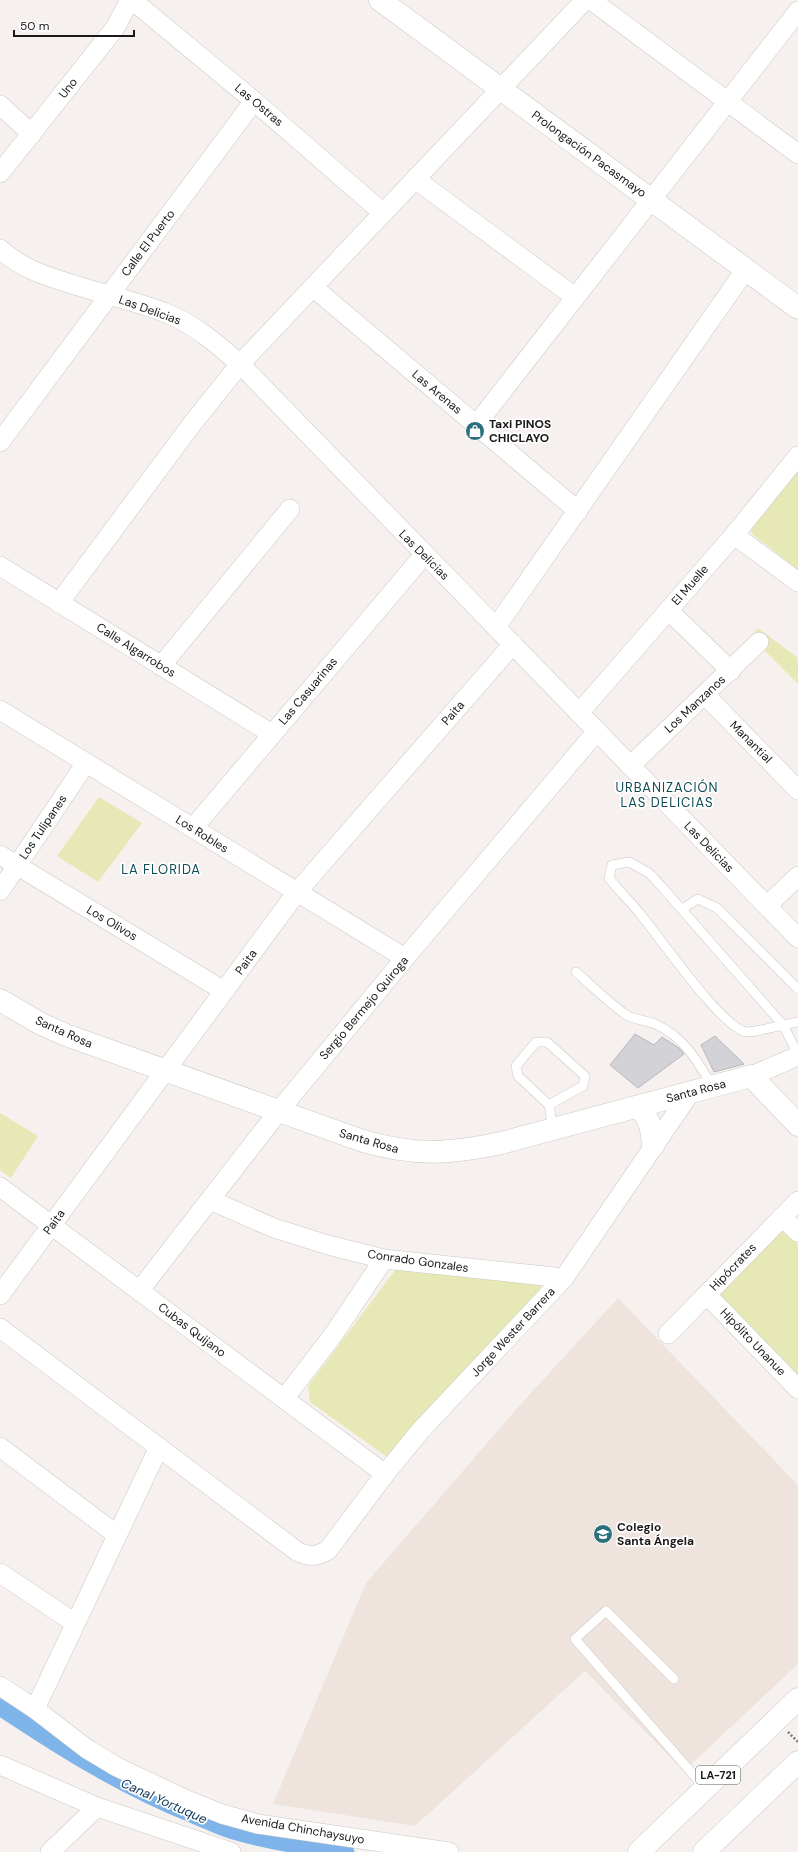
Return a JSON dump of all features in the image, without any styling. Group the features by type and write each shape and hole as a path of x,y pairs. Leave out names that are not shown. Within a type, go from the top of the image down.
{"street":[{"name":"Las Ostras","path":"131,0 254,101 383,214"},
{"name":"Uno","path":"0,173 115,28 131,0"},
{"name":"Prolongación Pacasmayo","path":"380,0 798,308"},
{"path":"59,602 192,424 240,364 314,288 500,88 585,0"},
{"path":"591,0 727,103 798,154"},
{"path":"476,425 798,11"},
{"name":"Calle El Puerto","path":"0,442 254,101"},
{"path":"0,105 32,134"},
{"path":"415,179 575,297"},
{"name":"Las Delicias","path":"0,249 21,266 42,276 167,313 190,325 213,340 240,364 424,555 496,626 798,938"},
{"path":"496,626 578,511 746,269"},
{"name":"Las Arenas","path":"314,288 578,511"},
{"name":"El Muelle","path":"579,713 734,535 798,456"},
{"path":"162,666 290,508"},
{"path":"734,535 798,582"},
{"name":"Las Casuarinas","path":"193,828 424,555"},
{"name":"Calle Algarrobos","path":"0,566 272,734"},
{"path":"668,610 731,671"},
{"name":"Los Manzanos","path":"630,766 731,671 759,642"},
{"name":"Paita","path":"0,1295 297,892 513,644"},
{"name":"Manantial","path":"705,695 798,790"},
{"name":"Los Robles","path":"0,710 405,958"},
{"name":"Sergio Bermejo Quiroga","path":"139,1291 278,1112 405,958 597,731"},
{"name":"Los Tulipanes","path":"0,891 86,763"},
{"name":"Los Olivos","path":"0,855 224,992"},
{"path":"767,906 798,876"},
{"name":"Santa Rosa","path":"0,1000 41,1024 66,1035 166,1070 278,1112 363,1141 388,1148 412,1152 442,1153 467,1150 553,1129 751,1076 798,1055"},
{"path":"751,1076 798,1125"},
{"name":"Jorge Wester Barrera","path":"159,1447 298,1552 308,1556 318,1556 328,1550 385,1474 421,1430 564,1278 690,1093"},
{"path":"638,1107 646,1115 652,1129 653,1146"},
{"name":"Cubas Quijano","path":"0,1187 385,1474"},
{"name":"Conrado Gonzales","path":"210,1200 274,1228 328,1245 384,1258 564,1278"},
{"name":"Hipócrates","path":"668,1334 798,1201"},
{"path":"782,1217 798,1232"},
{"path":"284,1399 333,1335 384,1258"},
{"name":"Hipólito Unanue","path":"707,1294 798,1389"},
{"path":"0,1328 159,1447 35,1709"},
{"path":"0,1447 117,1535"},
{"path":"0,1573 75,1623"},
{"name":"Avenida Chinchaysuyo","path":"0,1686 35,1709 87,1749 117,1767 187,1800 222,1814 258,1824 449,1852"},
{"name":"LA-721","path":"639,1852 705,1788 797,1703"},
{"path":"704,1852 798,1762"},
{"path":"0,1765 97,1807 231,1852"},
{"path":"50,1852 97,1807"}],"lane":[{"path":"798,1022 783,1024 746,1032 735,1026 713,1006 640,914 609,878 612,865 629,862 649,873 783,1024 798,1055"},
{"path":"682,909 698,899 716,908 798,989"},
{"path":"576,972 627,1016 644,1019 678,1038 700,1064 712,1087"},
{"path":"549,1105 583,1086 585,1076 547,1042 536,1042 516,1066 518,1076 549,1105 553,1129"},
{"path":"674,1679 606,1612 575,1639 705,1788"}],"shaded area":[{"name":"Colegio Santa Ángela","path":"618,1298 798,1485 798,1664 684,1771 585,1671 415,1826 273,1804 366,1583 520,1405"}],"green space":[{"path":"798,471 797,569 752,534 751,531 753,526"},
{"path":"758,628 798,658 798,684 751,637"},
{"path":"99,797 142,823 98,882 57,856"},
{"path":"0,1113 38,1136 11,1178 0,1170"},
{"path":"782,1227 798,1244 798,1379 717,1294"},
{"path":"399,1265 538,1283 542,1289 387,1457 310,1402 308,1386"}],"building":[{"path":"635,1034 654,1045 662,1037 679,1048 684,1054 638,1088 610,1065"},
{"path":"715,1036 744,1064 714,1072 701,1045"}],"waterway":[{"name":"Canal Yortuque","path":"0,1707 95,1767 144,1793 219,1826 247,1835 275,1841 346,1852"}],"place":[{"name":"Taxi PINOS CHICLAYO","path":"475,431"},
{"name":"Colegio Santa Ángela","path":"603,1534"}],"district":[{"name":"URBANIZACIÓN LAS DELICIAS","path":"667,794"},
{"name":"LA FLORIDA","path":"161,869"}]}
